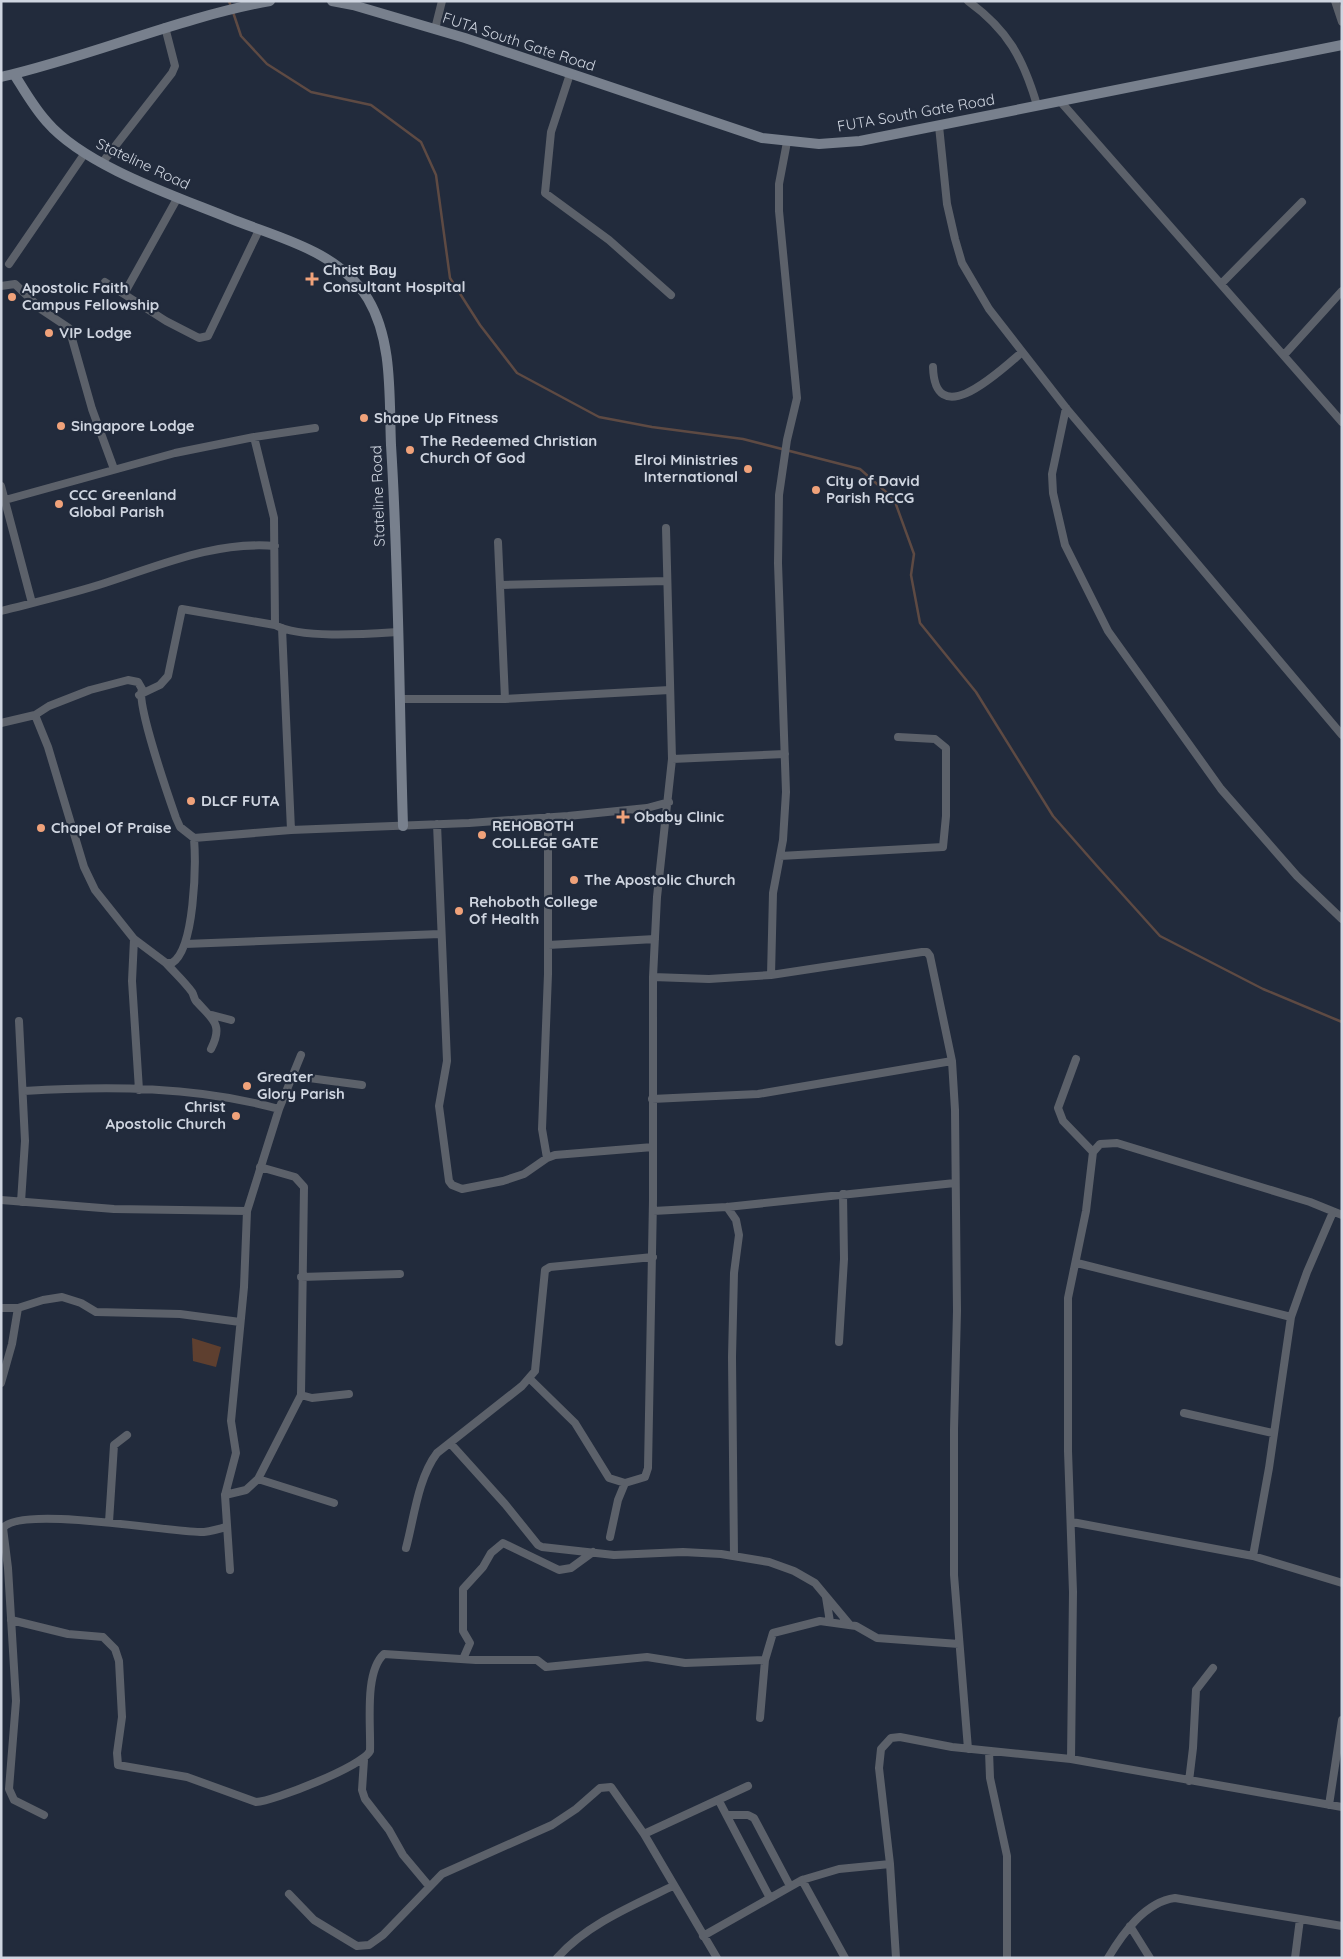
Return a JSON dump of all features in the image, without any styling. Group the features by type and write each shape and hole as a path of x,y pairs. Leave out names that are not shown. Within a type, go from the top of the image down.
{"main road":[{"path":"1,77 225,10 270,1"},
{"name":"FUTA South Gate Road","path":"334,1 353,3 435,29 730,129 762,138 819,144 860,141 1342,45"},
{"name":"Stateline Road","path":"14,74 47,122 85,154 178,197 259,230 298,243 330,260 351,278 367,297 380,323 386,351 395,503 403,826"}],"street":[{"path":"435,29 442,1"},
{"path":"968,1 1000,28 1021,58 1037,105"},
{"path":"1335,1 1342,22"},
{"path":"102,163 172,73 175,66 165,27"},
{"path":"570,74 551,132 544,193 609,240 671,295"},
{"path":"1060,101 1342,422"},
{"path":"939,126 947,204 962,263 989,308 1021,353 1066,408 1342,735"},
{"path":"771,975 773,893 780,856 786,802 778,563 779,495 787,440 797,398 779,212 779,184 787,142"},
{"path":"8,264 85,154"},
{"path":"124,294 178,197"},
{"path":"1221,284 1302,202"},
{"path":"105,282 166,321 199,338 205,337 212,329 259,230"},
{"path":"1,286 14,284 42,310 69,328 92,409 114,470"},
{"path":"1284,355 1342,291"},
{"path":"933,367 934,385 937,390 952,397 961,396 975,390 1021,353"},
{"path":"1066,408 1052,474 1052,494 1065,545 1108,631 1221,789 1291,870 1342,919"},
{"path":"5,500 175,453 254,437 315,428"},
{"path":"254,437 274,518 291,830"},
{"path":"1,486 32,603"},
{"path":"530,1379 575,1423 606,1474 614,1481 625,1483 642,1480 648,1473 653,1257 653,977 657,897 669,802 672,759 666,528"},
{"path":"498,542 506,699"},
{"path":"1,611 76,592 175,559 245,544 275,546"},
{"path":"501,585 667,581"},
{"path":"139,695 160,685 168,676 182,609 344,635 398,632"},
{"path":"1,722 35,715 49,706 90,690 128,680 138,682 142,689 139,695 176,818 180,827 194,838 291,830 548,818 628,810 669,802"},
{"path":"399,699 506,699 670,690"},
{"path":"35,715 48,746 84,867 95,890 134,939 166,962 192,992 196,1001 212,1015 231,1020"},
{"path":"780,856 943,847 946,816 946,748 935,739 898,737"},
{"path":"672,759 785,754"},
{"path":"547,1158 542,1129 548,945 548,818"},
{"path":"438,824 440,934 447,1062 439,1106 449,1181 452,1185 462,1189 503,1181 524,1174 547,1158 653,1147"},
{"path":"166,962 172,963 179,959 185,944 196,881 194,838"},
{"path":"185,944 440,934"},
{"path":"134,939 132,981 139,1090"},
{"path":"548,945 655,939"},
{"path":"653,977 709,979 771,975 927,952 931,962 952,1061 957,1311 954,1428 954,1566 968,1749"},
{"path":"211,1049 216,1039 212,1015"},
{"path":"19,1021 25,1141 21,1202"},
{"path":"230,1570 225,1495 236,1453 231,1421 248,1211 279,1109 301,1056"},
{"path":"1076,1059 1058,1108 1063,1122 1093,1152"},
{"path":"652,1100 758,1094 952,1061"},
{"path":"294,1076 362,1085"},
{"path":"24,1092 88,1088 197,1092 233,1097 279,1109"},
{"path":"1071,1759 1072,1522 1068,1432 1068,1298 1086,1211 1093,1152 1100,1144 1117,1143 1310,1202 1342,1215"},
{"path":"225,1495 246,1490 258,1479 301,1395 304,1187 295,1176 260,1167"},
{"path":"653,1211 728,1207 955,1183"},
{"path":"839,1342 844,1259 843,1194"},
{"path":"1,1200 123,1210 248,1211"},
{"path":"728,1207 736,1220 739,1234 734,1273 732,1357 734,1556"},
{"path":"1254,1556 1291,1317 1332,1212"},
{"path":"406,1548 426,1474 437,1453 530,1379 537,1364 544,1270 550,1267 653,1257"},
{"path":"1076,1263 1291,1317"},
{"path":"302,1277 400,1274"},
{"path":"1,1308 18,1308 42,1300 62,1297 82,1303 96,1312 180,1314 240,1322"},
{"path":"1,1383 12,1344 18,1308"},
{"path":"301,1395 312,1398 349,1394"},
{"path":"1184,1413 1272,1433"},
{"path":"109,1522 114,1445 127,1435"},
{"path":"450,1443 505,1504 538,1545 542,1547 614,1555 683,1552 734,1556 769,1562 794,1571 815,1583 850,1625"},
{"path":"258,1479 334,1503"},
{"path":"610,1537 618,1500 625,1483"},
{"path":"44,1816 14,1800 10,1795 8,1776 16,1702 11,1620 4,1569 3,1528 6,1524 60,1519 109,1522 201,1532 226,1527"},
{"path":"1072,1522 1254,1556 1342,1583"},
{"path":"463,1659 470,1643 463,1631 463,1589 503,1543 559,1570 571,1568 593,1552"},
{"path":"826,1597 830,1622"},
{"path":"11,1620 68,1634 103,1637 115,1649 119,1662 122,1717 117,1760 118,1765 123,1767 187,1777 256,1802 264,1802 364,1760"},
{"path":"760,1718 764,1660 773,1633 820,1621 850,1625 877,1638 959,1644"},
{"path":"429,1886 403,1856 389,1830 365,1799 362,1790 364,1760 370,1751 371,1695 374,1670 380,1657 389,1653 463,1659 537,1660 546,1667 647,1657 685,1663 764,1660"},
{"path":"1189,1781 1196,1690 1213,1668"},
{"path":"1328,1805 1342,1720"},
{"path":"896,1958 890,1864 880,1768 880,1754 885,1743 891,1738 900,1737 968,1749 1071,1759 1342,1807"},
{"path":"1,1753 10,1751"},
{"path":"989,1751 990,1778 1007,1856 1007,1958"},
{"path":"644,1834 748,1786"},
{"path":"289,1894 314,1920 356,1946 363,1947 375,1942 383,1935 442,1874 552,1825 605,1787 616,1790 717,1958"},
{"path":"719,1801 770,1898"},
{"path":"727,1815 748,1815 754,1818 790,1886"},
{"path":"703,1936 802,1880 840,1868 890,1864"},
{"path":"802,1880 845,1958"},
{"path":"558,1958 566,1949 592,1929 628,1908 674,1886"},
{"path":"1108,1958 1130,1926 1158,1904 1175,1898 1342,1926"},
{"path":"1295,1958 1300,1919"},
{"path":"1130,1926 1150,1958"}],"shaded area":[{"path":"192,1338 221,1347 216,1367 193,1361"}],"waterway":[{"path":"229,1 231,7"},
{"path":"233,12 241,36 267,64 311,92 371,105 421,142 436,175 450,278 480,325 517,373 599,417 652,427 743,439 860,469 894,499 914,554 911,575 920,623 976,692 1053,816 1160,936 1263,989 1342,1022"}],"place":[{"name":"Christ Bay Consultant Hospital","path":"312,279"},
{"name":"Apostolic Faith Campus Fellowship","path":"12,297"},
{"name":"VIP Lodge","path":"49,333"},
{"name":"Shape Up Fitness","path":"364,418"},
{"name":"Singapore Lodge","path":"61,426"},
{"name":"The Redeemed Christian Church Of God","path":"410,450"},
{"name":"Elroi Ministries International","path":"748,469"},
{"name":"City of David Parish RCCG","path":"816,490"},
{"name":"CCC Greenland Global Parish","path":"59,504"},
{"name":"DLCF FUTA","path":"191,801"},
{"name":"Obaby Clinic","path":"623,817"},
{"name":"Chapel Of Praise","path":"41,828"},
{"name":"REHOBOTH COLLEGE GATE","path":"482,835"},
{"name":"The Apostolic Church","path":"574,880"},
{"name":"Rehoboth College Of Health","path":"459,911"},
{"name":"Greater Glory Parish","path":"247,1086"},
{"name":"Christ Apostolic Church","path":"236,1116"}]}
